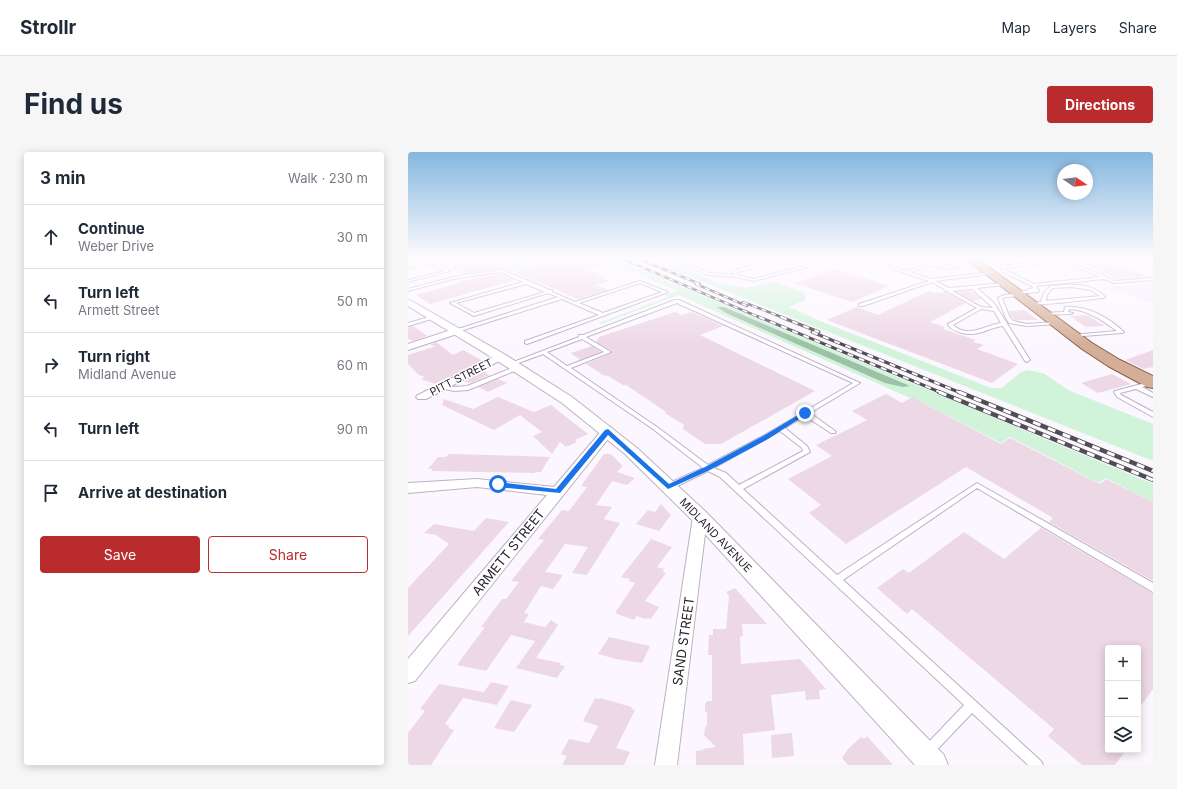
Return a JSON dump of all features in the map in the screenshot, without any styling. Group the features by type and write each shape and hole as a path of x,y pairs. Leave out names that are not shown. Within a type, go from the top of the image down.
{"main road":[{"path":"1010,288 1072,336 1101,355 1153,383"}],"street":[{"name":"MIDLAND AVENUE","path":"409,301 567,400 608,431 700,517 929,760"},
{"path":"408,347 457,331"},
{"name":"PITT STREET","path":"422,397 442,387 509,363"},
{"name":"ARMETT STREET","path":"408,674 608,431"},
{"path":"408,488 477,483 558,492"},
{"name":"SAND STREET","path":"666,765 700,517"}],"lane":[{"path":"409,301 435,288"},
{"path":"508,288 452,303 474,315 551,291"},
{"path":"542,288 603,315"},
{"path":"575,303 623,288"},
{"path":"528,342 666,292 655,288"},
{"path":"861,305 912,288"},
{"path":"942,288 968,300 980,308 994,310"},
{"path":"946,290 968,288"},
{"path":"974,288 992,304 994,310 1027,360"},
{"path":"976,288 1025,298 1071,313 1067,308 1076,308 1122,332 1072,336"},
{"path":"1025,298 1032,292 1037,291 1035,288"},
{"path":"1025,298 1045,295 1051,288"},
{"path":"1055,323 1020,325 1011,322 1005,314 1004,305 1000,298 1004,296 1025,298 1103,297 1095,290 1085,288"},
{"path":"457,331 563,297"},
{"path":"442,387 454,389 468,388 509,363 544,352 582,336 677,301 856,383 781,428 708,468 668,487"},
{"path":"518,302 531,308"},
{"path":"980,308 950,325 953,329 968,334 978,334 994,325 1004,324"},
{"path":"408,325 433,317"},
{"path":"566,368 608,352 582,336"},
{"path":"544,352 655,428 708,468 723,475 1037,765"},
{"path":"1153,383 1119,392 1117,394 1153,415"},
{"path":"1138,387 1153,395"},
{"path":"805,413 833,432"},
{"path":"738,489 808,452 805,447 781,428"},
{"path":"836,580 977,485 1153,588"},
{"path":"929,760 972,705"}],"shaded area":[{"path":"1108,288 1153,288 1153,304"}],"green space":[{"path":"669,288 683,288 1153,484 1153,502 1106,478 1099,483 1010,437 1001,443 912,397 910,398 679,295 601,324 599,323 668,297 665,295 677,291"},
{"path":"717,288 791,288 803,292 805,295 805,300 789,307 820,321 991,388 1002,388 1021,372 1029,370 1045,374 1068,390 1153,424 1153,461"},
{"path":"717,307 724,307 910,386 903,387 885,383 726,313"}],"building":[{"path":"442,288 488,288 430,304 416,295"},
{"path":"551,288 602,288 608,290 578,299"},
{"path":"809,288 885,288 852,302"},
{"path":"929,291 936,293 947,292 966,303 930,322 945,327 943,329 976,340 973,342 984,345 977,349 1018,364 992,383 827,320 857,307 878,315"},
{"path":"970,291 981,299 972,301 957,292"},
{"path":"1024,310 1038,320 1015,320 1010,315 1009,311"},
{"path":"675,312 682,315 692,312 723,326 700,335 815,391 721,444 705,444 683,429 684,425 626,385 603,375 586,364 612,353 612,351 596,342 599,337"},
{"path":"1088,315 1105,326 1086,327 1070,316"},
{"path":"412,326 427,336 414,341 408,339 408,327"},
{"path":"436,342 453,355 463,350 483,361 435,384 421,379 425,377 419,375 408,364 408,355 436,346 430,345"},
{"path":"592,346 601,352 580,360 571,353"},
{"path":"1153,350 1153,367 1143,369 1125,360"},
{"path":"483,371 488,372 485,373 490,375 470,383 464,381"},
{"path":"1112,374 1131,384 1098,393 1081,383"},
{"path":"498,379 507,383 488,392 478,387"},
{"path":"886,394 902,403 912,397 1001,444 1010,438 1100,484 1106,479 1153,502 1153,581 1049,522 1053,518 966,467 846,544 809,513 821,505 788,479 832,456 816,445 867,420 852,411"},
{"path":"498,397 534,412 551,405 588,434 575,440 577,442 566,447 560,442 552,454 533,436 542,432 520,415 494,430 442,405 444,399 473,409"},
{"path":"449,454 550,457 541,472 534,473 431,471 433,469 428,469 438,457 446,457"},
{"path":"604,454 611,454 623,466 617,472 635,478 627,485 612,481 596,505 612,507 604,519 620,523 587,575 572,573 588,547 565,544 545,572 563,575 553,589 541,586 524,613 529,614 524,622 545,627 551,620 558,625 536,658 561,663 560,665 565,666 557,678 516,668 535,641 511,635 486,671 457,665 485,627 481,627 502,599 506,599 519,582 511,581 544,540 538,539 562,510 569,511 587,487 581,486"},
{"path":"661,504 671,515 659,531 636,524 648,510 655,512"},
{"path":"486,518 509,522 408,636 408,588 449,544 436,535 424,533 434,524 474,531"},
{"path":"1041,528 1153,593 1153,689 1141,706 1141,645 1105,645 1105,753 1124,753 1115,765 1082,765 1048,736 1054,729 912,609 907,614 877,588 903,569 909,573 964,532 1004,559"},
{"path":"651,539 672,547 657,567 664,569 663,572 666,573 645,601 659,607 651,619 636,616 634,620 615,613 635,583 629,581 630,579 621,577"},
{"path":"735,588 767,624 742,624 743,636 740,637 741,664 800,659 826,689 819,690 820,699 806,700 805,691 771,695 775,730 743,734 744,765 696,765 696,751 716,747 704,735 707,725 707,712 705,711 705,704 707,701 712,701 712,655 708,655 709,635 713,635 713,629 726,629 729,596 726,592"},
{"path":"609,637 650,646 642,663 616,659 598,654"},
{"path":"491,682 509,686 497,705 463,698 445,724 450,726 448,728 454,730 431,765 408,765 408,733 424,712 424,710 420,709 439,684 484,692"},
{"path":"595,698 632,707 631,709 635,710 616,748 630,752 624,765 562,765 567,756 561,754 569,739 589,743 598,726 583,721"},
{"path":"511,700 532,705 514,732 494,728"},
{"path":"792,733 794,756 772,758 771,735"},
{"path":"867,736 893,765 848,765 842,758 848,749 861,737 864,739"}],"railway":[{"path":"690,288 761,318"},
{"path":"704,288 747,306"},
{"path":"743,302 784,318"},
{"path":"759,317 942,393"},
{"path":"781,317 819,332"},
{"path":"812,332 961,393"},
{"path":"939,392 1153,480"},
{"path":"959,392 1153,471"}],"route":[{"path":"498,484 558,492 608,431 642,461 668,487 708,468 766,437 805,413"}]}
